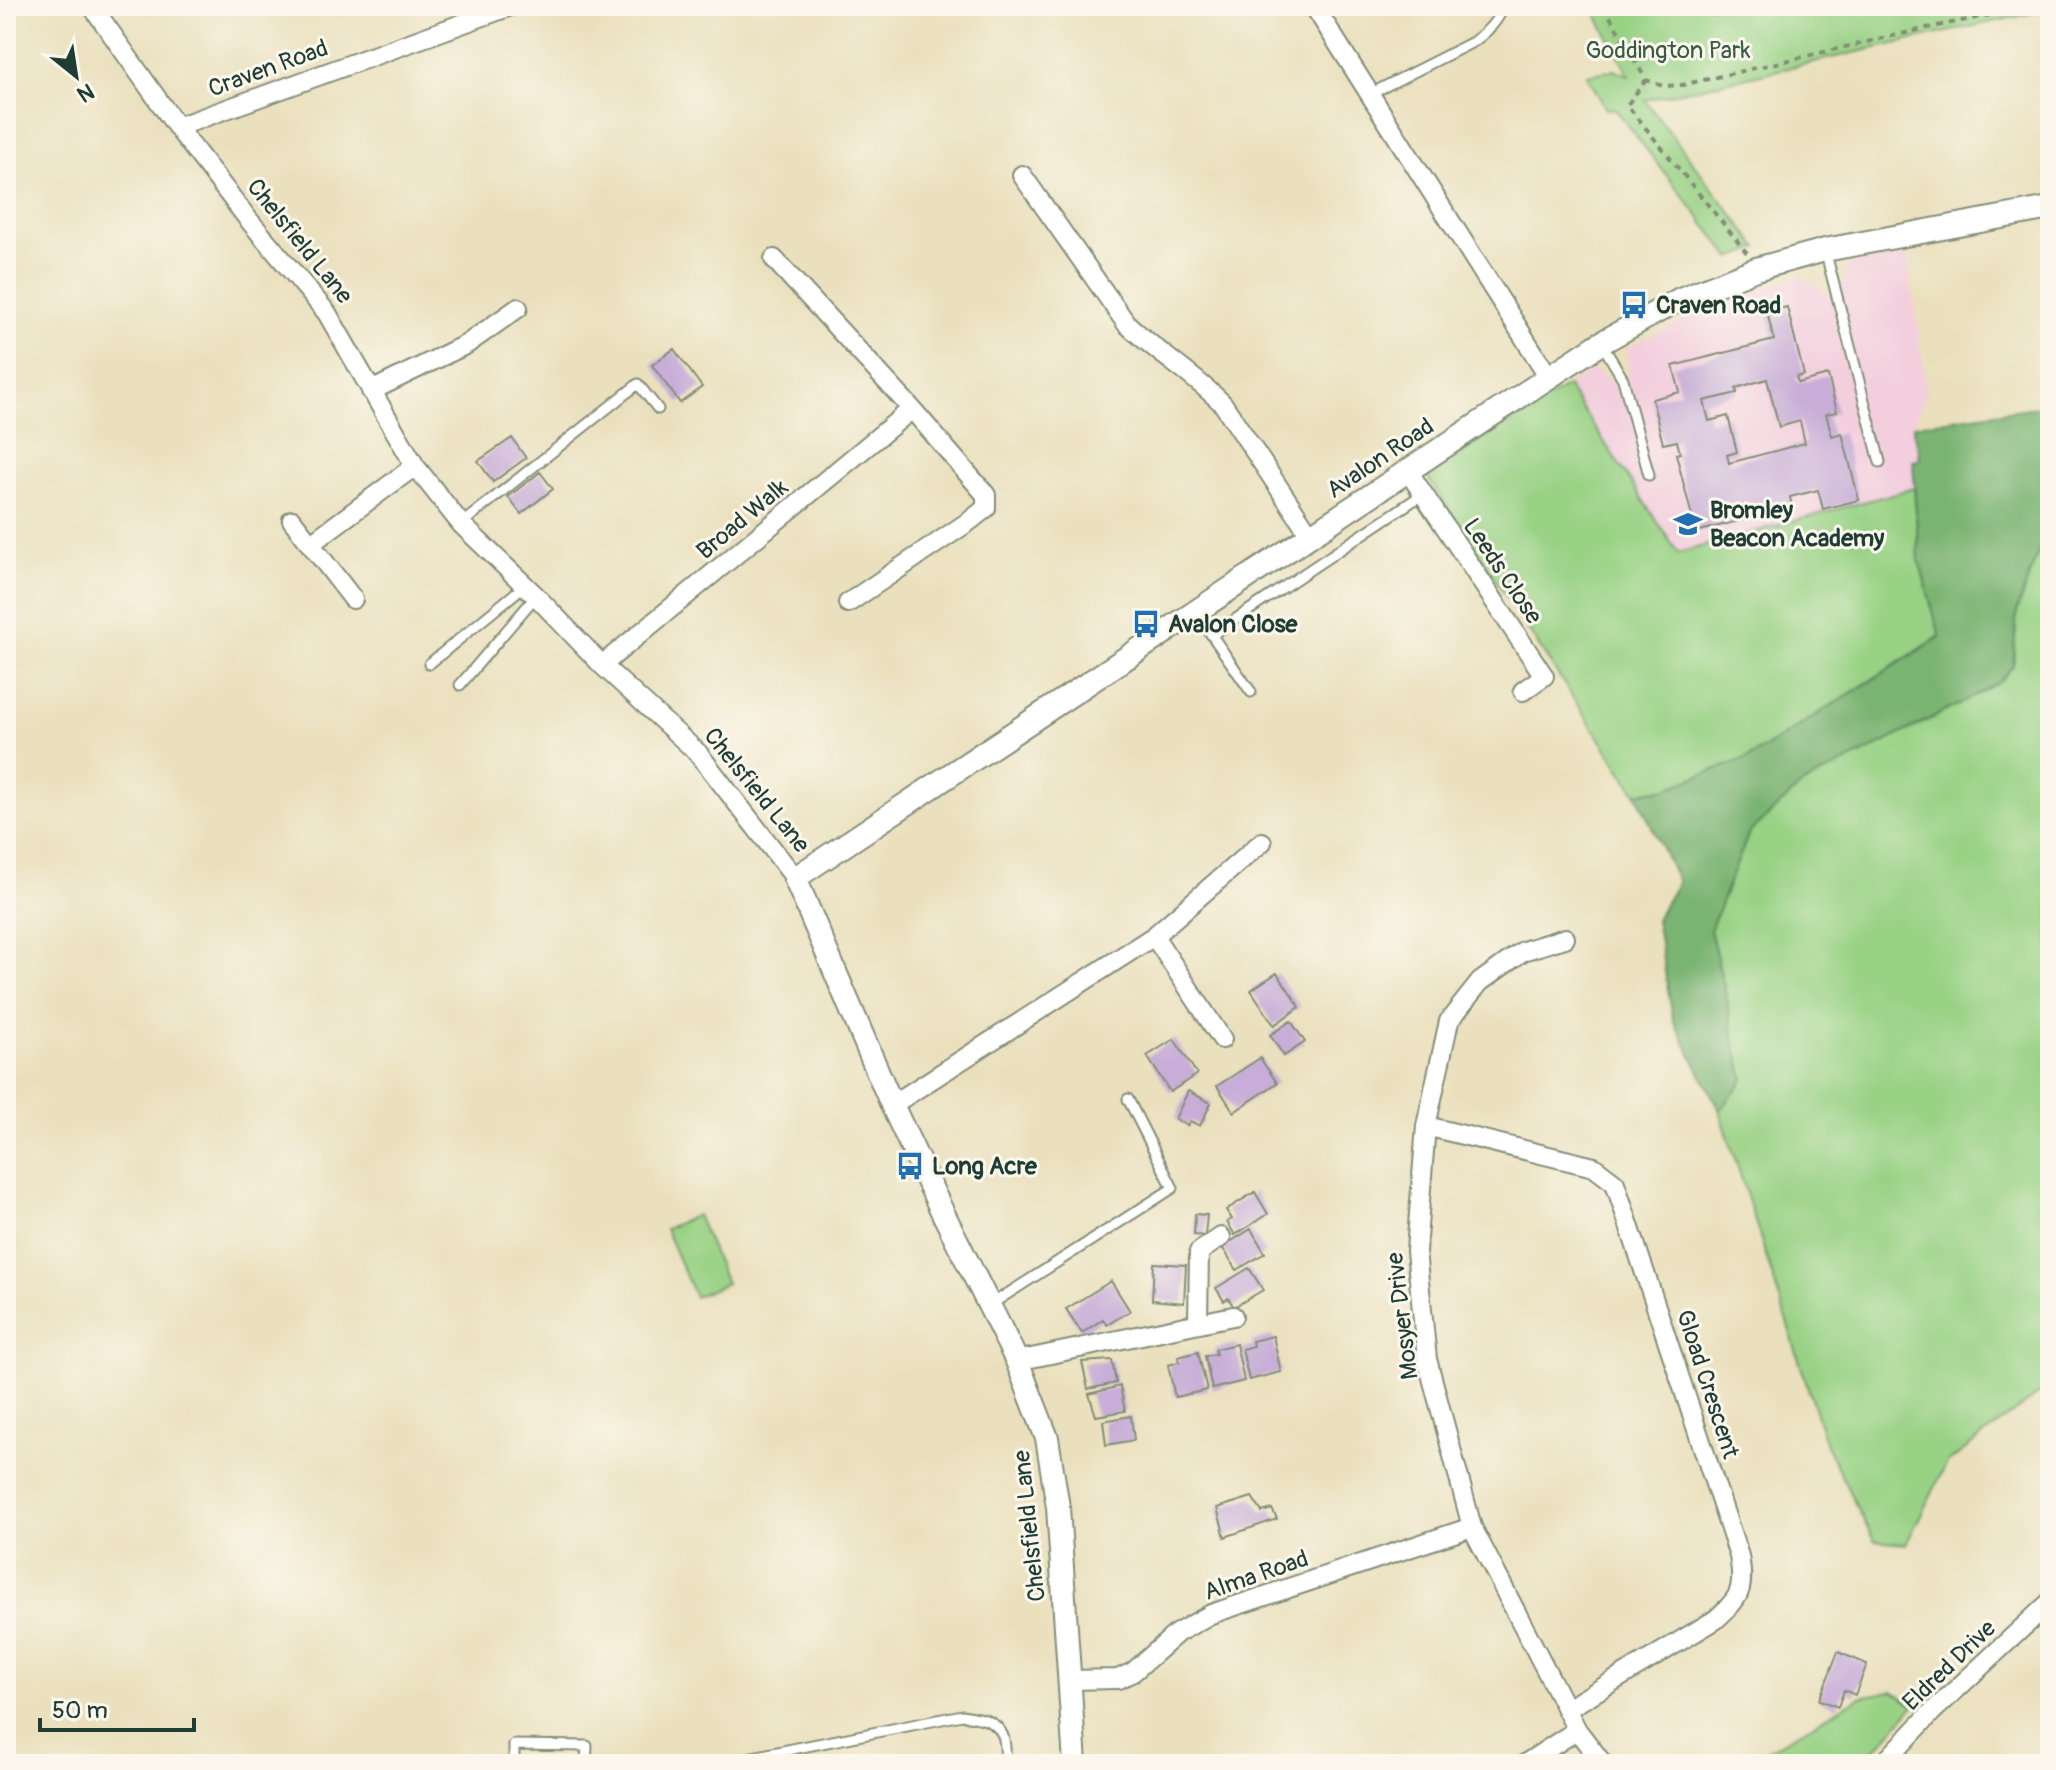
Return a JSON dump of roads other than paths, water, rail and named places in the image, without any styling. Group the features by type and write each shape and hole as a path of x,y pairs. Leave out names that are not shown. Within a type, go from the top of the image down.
{"street":[{"name":"Chelsfield Lane","path":"92,6 177,127 248,219 327,313 415,466 461,524 602,665 698,753 795,878 892,1105 1017,1361 1047,1438 1056,1493 1075,1764"},
{"name":"Craven Road","path":"177,127 511,6"},
{"path":"1314,6 1549,377"},
{"path":"1022,175 1126,323 1147,344 1208,389 1223,404 1311,536"},
{"name":"Avalon Road","path":"795,878 1549,377 1601,343 1680,299 1756,269 1825,250 2050,208"},
{"path":"774,259 912,409 986,495 986,508 971,520 848,603"},
{"path":"371,391 467,344 518,308"},
{"name":"Broad Walk","path":"602,665 912,409"},
{"path":"310,544 415,466"},
{"name":"Leeds Close","path":"1408,471 1544,676 1523,691"},
{"path":"292,520 353,599"},
{"path":"892,1105 1154,936 1262,842"},
{"path":"1154,936 1222,1039"},
{"name":"Mosyer Drive","path":"1565,938 1523,951 1480,982 1449,1021 1426,1126 1416,1251 1427,1359 1472,1527 1577,1730 1603,1764"},
{"name":"Gload Crescent","path":"1426,1126 1594,1167 1615,1183 1739,1556 1743,1578 1734,1603 1724,1612 1567,1709"},
{"path":"1198,1323 1199,1252 1221,1237"},
{"path":"1017,1361 1233,1316"},
{"name":"Alma Road","path":"1068,1680 1118,1679 1133,1672 1177,1633 1211,1614 1472,1527"},
{"name":"Eldred Drive","path":"1883,1764 1932,1712 2050,1602"},
{"path":"1525,1764 1577,1730"}],"lane":[{"path":"1370,94 1473,42 1497,21 1503,8"},
{"path":"1825,250 1880,462"},
{"path":"1601,343 1623,379 1649,475"},
{"path":"461,524 638,384 658,409"},
{"path":"1212,635 1423,494"},
{"path":"429,664 530,591"},
{"path":"460,685 530,591"},
{"path":"1195,611 1251,692"},
{"path":"990,1305 1173,1188 1128,1099"},
{"path":"725,1764 962,1715 986,1718 996,1728 1003,1736 1006,1764"},
{"path":"514,1764 514,1745 587,1746 586,1764"}],"place":[{"name":"Craven Road","path":"1634,305"},
{"name":"Bromley Beacon Academy","path":"1688,524"},
{"name":"Avalon Close","path":"1146,624"},
{"name":"Long Acre","path":"910,1166"}],"park label":[{"name":"Goddington Park","path":"1668,50"}]}
